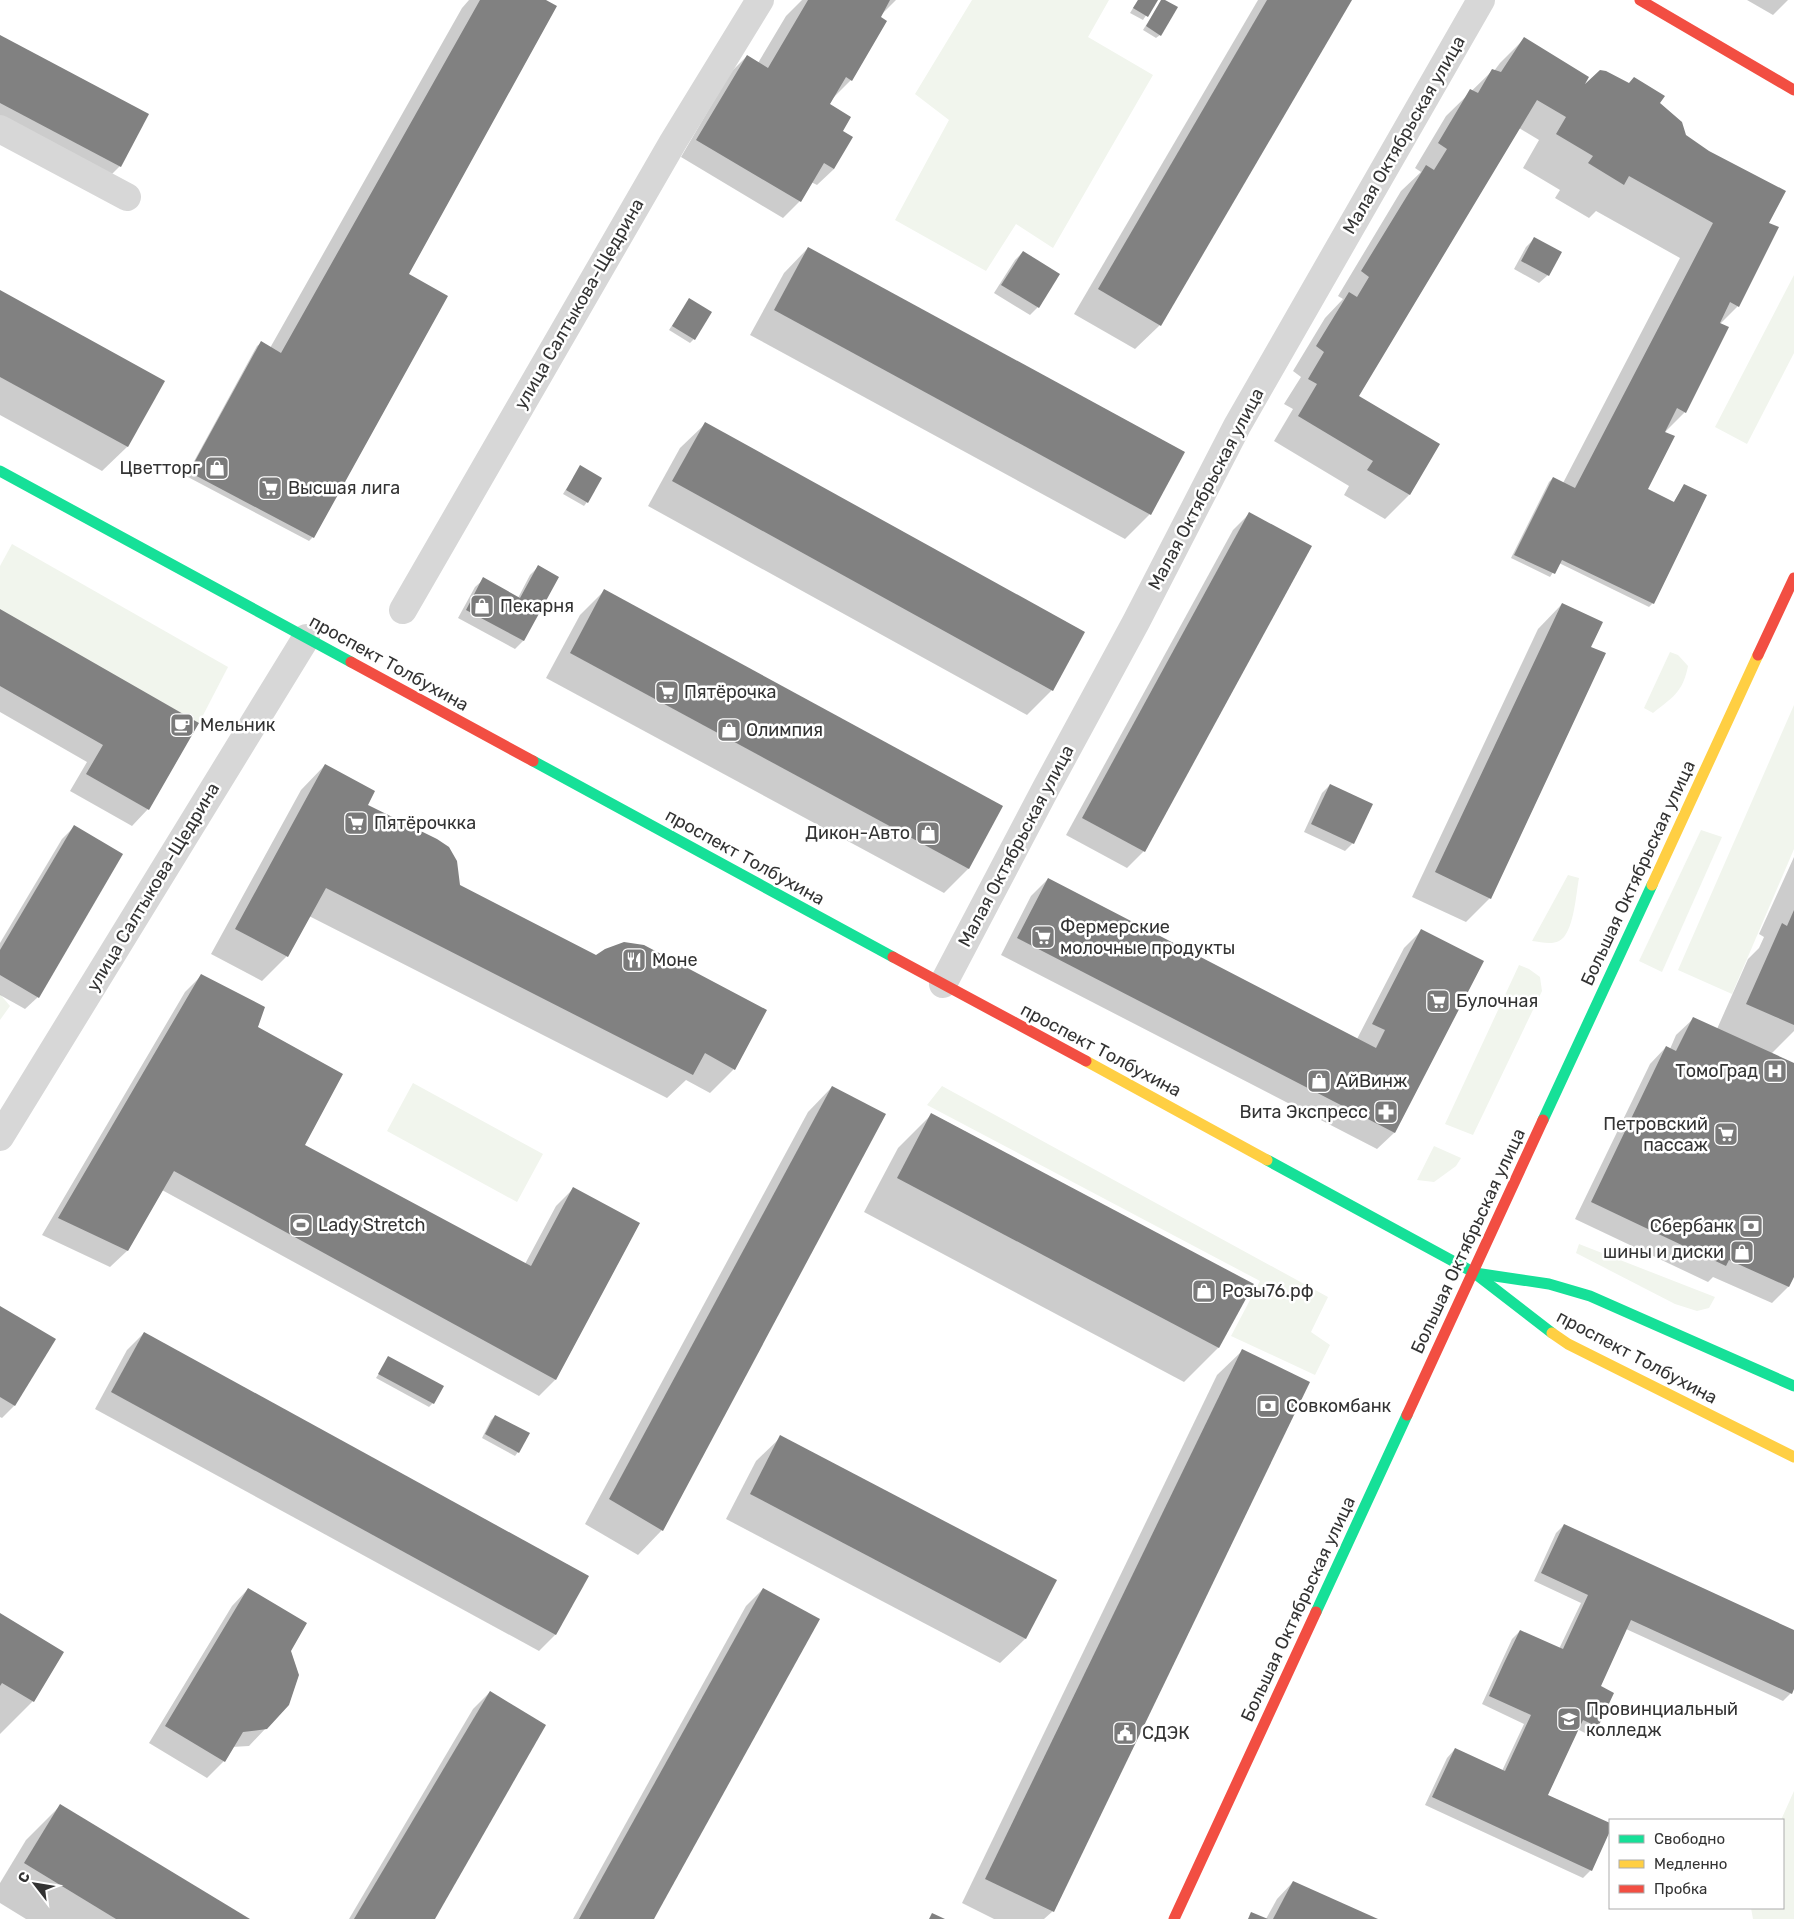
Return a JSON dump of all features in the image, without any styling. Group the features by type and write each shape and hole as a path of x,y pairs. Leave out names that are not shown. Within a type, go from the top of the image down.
{"main road":[{"path":"1640,0 1794,90"},
{"name":"проспект Толбухина","path":"0,471 1473,1272 1533,1320 1568,1344 1794,1457"},
{"name":"Большая Октябрьская улица","path":"1174,1919 1794,578"},
{"name":"проспект Толбухина","path":"1473,1272 1549,1284 1590,1296 1794,1386"}],"street":[{"name":"улица Салтыкова-Щедрина","path":"403,610 672,142 760,0"},
{"name":"Малая Октябрьская улица","path":"943,984 1136,622 1237,426 1481,0"},
{"path":"0,129 127,197"},
{"name":"улица Салтыкова-Щедрина","path":"0,1137 306,638"}],"shaded area":[{"path":"972,0 1109,0 1088,37 1153,75 1053,248 1016,224 986,271 895,220 949,120 915,94"},
{"path":"1794,275 1794,353 1747,444 1715,427"},
{"path":"12,544 228,667 199,723 0,611 0,566"},
{"path":"1670,652 1678,655 1688,666 1686,675 1676,693 1653,713 1644,708"},
{"path":"1794,705 1794,849 1732,994 1678,970"},
{"path":"1701,830 1722,837 1662,972 1639,961"},
{"path":"1568,875 1579,878 1574,913 1568,930 1564,937 1553,943 1532,941"},
{"path":"1519,965 1540,977 1542,991 1473,1135 1445,1124"},
{"path":"0,994 10,1006 0,1020"},
{"path":"413,1083 543,1154 517,1202 387,1131"},
{"path":"942,1086 1328,1297 1311,1332 1330,1345 1315,1375 1231,1336 1260,1281 927,1105"},
{"path":"1434,1146 1461,1158 1456,1166 1434,1182 1417,1180"},
{"path":"1579,1244 1715,1297 1709,1308 1697,1311 1675,1304 1576,1253"},
{"path":"1794,1791 1794,1919 1753,1919 1751,1909 1784,1909 1784,1819 1781,1819"}],"building":[{"path":"480,0 546,0 557,6 409,274 448,296 314,538 189,472 261,341 281,353"},
{"path":"808,0 890,0 881,17 887,21 852,81 846,77 830,104 851,117 843,131 853,137 834,169 824,163 801,202 696,140 747,55 768,68"},
{"path":"1138,0 1158,0 1148,17 1133,8"},
{"path":"1161,0 1165,0 1178,7 1161,36 1146,26"},
{"path":"1267,0 1352,0 1161,326 1098,289"},
{"path":"0,35 149,114 121,167 0,103"},
{"path":"1524,37 1589,77 1585,84 1600,70 1606,71 1629,83 1634,77 1665,96 1660,103 1682,122 1686,135 1709,151 1786,191 1769,223 1779,227 1739,307 1730,302 1720,323 1729,327 1686,413 1677,408 1665,432 1675,436 1648,489 1674,502 1684,484 1707,495 1654,604 1562,560 1555,574 1514,555 1553,477 1575,488 1713,223 1629,176 1624,185 1588,163 1593,156 1556,134 1566,117 1537,100 1359,396 1440,444 1410,495 1367,470 1373,461 1298,416 1317,384 1308,379 1324,352 1316,346 1349,292 1357,297 1369,277 1361,271 1426,165 1434,170 1447,149 1438,143 1470,89 1478,93 1492,69 1501,72"},
{"path":"1534,237 1562,252 1549,276 1521,261"},
{"path":"808,247 1185,452 1151,515 774,310"},
{"path":"1023,251 1060,274 1039,308 1001,285"},
{"path":"0,290 165,381 128,447 0,377"},
{"path":"689,298 712,312 695,340 672,326"},
{"path":"705,422 1085,632 1053,691 672,481"},
{"path":"580,465 602,478 588,503 566,490"},
{"path":"1249,512 1312,546 1145,852 1082,818"},
{"path":"538,565 559,577 524,641 466,610 483,577 520,598"},
{"path":"604,589 1003,806 969,869 570,653"},
{"path":"1562,603 1603,622 1591,647 1606,653 1491,899 1435,872"},
{"path":"0,609 199,723 149,810 86,774 103,745 0,686"},
{"path":"325,764 375,791 368,805 437,839 449,847 457,861 460,885 596,955 605,949 624,942 644,945 767,1010 735,1070 705,1053 693,1075 326,888 288,957 235,929"},
{"path":"1330,784 1373,804 1354,844 1311,824"},
{"path":"74,825 123,854 39,998 0,975 0,950"},
{"path":"1048,878 1376,1048 1385,1030 1372,1024 1421,929 1484,961 1395,1133 1017,938"},
{"path":"1794,910 1794,1025 1746,1004 1782,923 1787,926"},
{"path":"201,974 265,1007 258,1027 343,1074 305,1145 531,1266 573,1187 640,1223 556,1380 174,1171 128,1251 58,1218"},
{"path":"1693,1017 1794,1063 1794,1277 1789,1287 1729,1260 1726,1266 1591,1202 1666,1046 1676,1051"},
{"path":"832,1086 886,1114 663,1531 609,1499"},
{"path":"931,1113 1254,1284 1219,1348 897,1178"},
{"path":"0,1306 56,1339 15,1406 0,1397"},
{"path":"144,1332 589,1576 556,1635 111,1392"},
{"path":"1242,1349 1310,1382 1054,1912 985,1879"},
{"path":"388,1356 444,1386 434,1404 378,1374"},
{"path":"495,1415 530,1433 519,1453 485,1434"},
{"path":"780,1435 1057,1580 1026,1639 750,1494"},
{"path":"1564,1524 1794,1630 1794,1689 1792,1694 1631,1620 1601,1686 1614,1693 1598,1727 1583,1720 1548,1795 1609,1823 1609,1833 1592,1871 1432,1797 1455,1748 1505,1771 1531,1715 1489,1696 1504,1663 1520,1630 1563,1649 1588,1595 1541,1573"},
{"path":"248,1588 307,1623 291,1651 299,1675 289,1705 267,1729 243,1732 225,1762 165,1726"},
{"path":"763,1588 820,1619 654,1919 579,1919"},
{"path":"0,1613 64,1652 34,1702 2,1683 0,1686"},
{"path":"490,1691 546,1725 435,1919 354,1919"},
{"path":"60,1804 250,1919 116,1919 24,1863"},
{"path":"1293,1881 1378,1919 1273,1919"},
{"path":"1251,1912 1268,1919 1248,1919"},
{"path":"932,1913 945,1919 929,1919"}],"traffic: fast":[{"path":"0,471 351,662"},
{"path":"533,761 893,957"},
{"path":"1543,1120 1652,885"},
{"path":"1267,1160 1473,1272 1552,1333"},
{"path":"1475,1273 1549,1284 1590,1296 1794,1386"},
{"path":"1316,1612 1407,1415"}],"traffic: slow":[{"path":"1652,885 1758,655"},
{"path":"1086,1061 1267,1160"},
{"path":"1552,1333 1568,1344 1794,1457"}],"traffic: jam":[{"path":"1640,0 1794,90"},
{"path":"1758,655 1794,578"},
{"path":"351,662 533,761"},
{"path":"893,957 1086,1061"},
{"path":"1407,1415 1543,1120"},
{"path":"1174,1919 1316,1612"}],"place":[{"name":"Цветторг","path":"217,468"},
{"name":"Высшая лига","path":"270,488"},
{"name":"Пекарня","path":"482,606"},
{"name":"Пятёрочка","path":"667,692"},
{"name":"Мельник","path":"182,725"},
{"name":"Олимпия","path":"729,730"},
{"name":"Пятёрочкка","path":"356,823"},
{"name":"Дикон-Авто","path":"928,833"},
{"name":"Фермерские молочные продукты","path":"1043,937"},
{"name":"Моне","path":"634,960"},
{"name":"Булочная","path":"1438,1001"},
{"name":"ТомоГрад","path":"1775,1071"},
{"name":"АйВинж","path":"1319,1081"},
{"name":"Вита Экспресс","path":"1386,1112"},
{"name":"Петровский пассаж","path":"1726,1134"},
{"name":"Lady Stretch","path":"301,1225"},
{"name":"Сбербанк","path":"1751,1226"},
{"name":"шины и диски","path":"1742,1252"},
{"name":"Розы76.рф","path":"1204,1291"},
{"name":"Совкомбанк","path":"1268,1406"},
{"name":"Провинциальный колледж","path":"1569,1719"},
{"name":"СДЭК","path":"1125,1733"}]}
